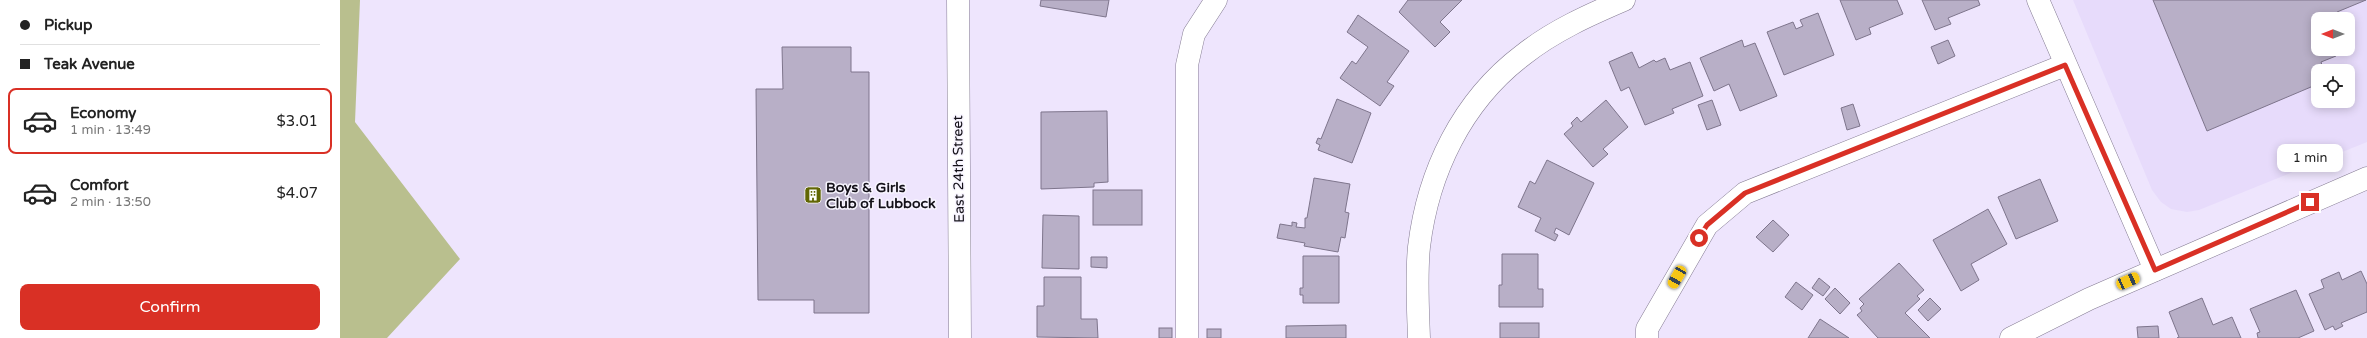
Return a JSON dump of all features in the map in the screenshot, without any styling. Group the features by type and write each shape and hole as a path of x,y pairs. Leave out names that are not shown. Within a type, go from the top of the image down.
{"street":[{"name":"East 24th Street","path":"958,0 960,338"},
{"path":"1187,338 1187,65 1194,34 1216,0"},
{"path":"1418,338 1419,248 1426,201 1440,162 1460,124 1489,85 1523,54 1592,13 1624,0"},
{"path":"2038,0 2155,270"},
{"path":"1646,338 1647,328 1707,225 1745,193 2065,65"},
{"path":"2011,338 2089,298 2367,178"}],"shaded area":[{"path":"2073,0 2367,0 2367,142 2199,210 2187,212 2171,209 2161,202 2152,190"}],"green space":[{"path":"340,0 360,0 355,122 460,259 387,338 340,338"}],"building":[{"path":"1041,0 1109,0 1106,17 1040,6"},
{"path":"1408,0 1462,0 1440,22 1450,32 1435,47 1399,12"},
{"path":"1840,0 1897,0 1903,14 1869,28 1871,34 1856,40"},
{"path":"1922,0 1978,0 1980,5 1948,18 1951,24 1935,30"},
{"path":"2153,0 2366,0 2337,12 2311,12 2311,56 2336,56 2321,62 2322,64 2311,64 2311,87 2207,131"},
{"path":"1818,13 1834,55 1784,75 1767,32 1793,22 1796,29 1803,26 1800,20"},
{"path":"1358,15 1409,51 1387,82 1394,86 1380,106 1340,78 1352,61 1356,64 1368,47 1347,32"},
{"path":"1742,40 1744,47 1755,43 1777,96 1740,111 1729,84 1714,91 1700,58"},
{"path":"1948,40 1955,56 1938,64 1931,47"},
{"name":"Boys & Girls Club of Lubbock","path":"782,47 851,47 851,72 869,72 869,313 814,313 814,300 758,300 756,89 783,89"},
{"path":"1632,52 1639,68 1654,60 1656,62 1665,58 1670,70 1690,62 1703,96 1672,109 1674,113 1645,125 1629,87 1621,91 1609,62"},
{"path":"1337,99 1371,113 1352,163 1318,150 1320,145 1316,143 1318,138 1321,139"},
{"path":"1606,100 1628,127 1603,149 1608,154 1593,167 1564,134 1573,126 1571,123 1577,117 1581,122"},
{"path":"1712,100 1721,125 1707,130 1698,105"},
{"path":"1853,104 1860,126 1847,130 1841,108"},
{"path":"1107,111 1108,182 1094,183 1094,187 1041,189 1041,112"},
{"path":"1547,160 1594,183 1569,235 1556,228 1554,233 1558,235 1555,241 1535,231 1541,218 1518,207 1530,181 1535,184"},
{"path":"1314,178 1350,184 1345,212 1349,213 1345,238 1341,237 1338,252 1304,246 1305,243 1277,238 1280,224 1292,226 1292,222 1297,223 1296,227 1305,228 1305,218 1307,218"},
{"path":"2040,179 2058,221 2016,239 1998,197"},
{"path":"1093,190 1142,190 1142,225 1093,225"},
{"path":"1988,209 2007,244 1971,264 1979,280 1961,291 1933,240"},
{"path":"1043,215 1079,216 1079,269 1042,268"},
{"path":"1773,220 1789,235 1773,252 1756,237"},
{"path":"1502,254 1538,254 1538,289 1543,289 1543,307 1499,307 1499,285 1502,285"},
{"path":"1303,256 1339,256 1339,303 1303,303 1303,295 1300,295 1300,288 1303,288"},
{"path":"1091,257 1107,257 1107,268 1091,267"},
{"path":"1899,263 1924,290 1917,296 1920,299 1905,313 1930,338 1878,338 1857,315 1862,311 1860,308 1864,304 1859,299"},
{"path":"2361,271 2367,284 2367,312 2341,323 2343,326 2335,330 2333,326 2325,330 2309,294 2324,288 2321,280 2339,272 2342,280"},
{"path":"1044,277 1081,277 1081,319 1097,319 1098,338 1037,337 1037,306 1044,306"},
{"path":"1819,278 1830,287 1823,296 1812,288"},
{"path":"1796,282 1813,295 1802,310 1785,297"},
{"path":"1835,288 1850,303 1840,314 1825,299"},
{"path":"2296,290 2314,331 2298,338 2258,338 2257,333 2260,332 2250,309"},
{"path":"1930,298 1941,309 1928,321 1918,310"},
{"path":"2202,298 2213,325 2232,317 2241,338 2177,338 2179,337 2169,312"},
{"path":"1820,319 1849,338 1808,338"},
{"path":"1500,323 1539,323 1539,338 1500,338"},
{"path":"1346,325 1346,338 1286,338 1286,326"},
{"path":"2158,326 2159,338 2138,338 2137,327"},
{"path":"1159,328 1172,328 1172,338 1159,338"},
{"path":"1207,329 1221,329 1221,338 1207,338"}],"place":[{"name":"Boys & Girls Club of Lubbock","path":"813,195"}],"route":[{"path":"1699,238 1707,225 1745,193 2065,65 2155,270 2310,202"}]}
